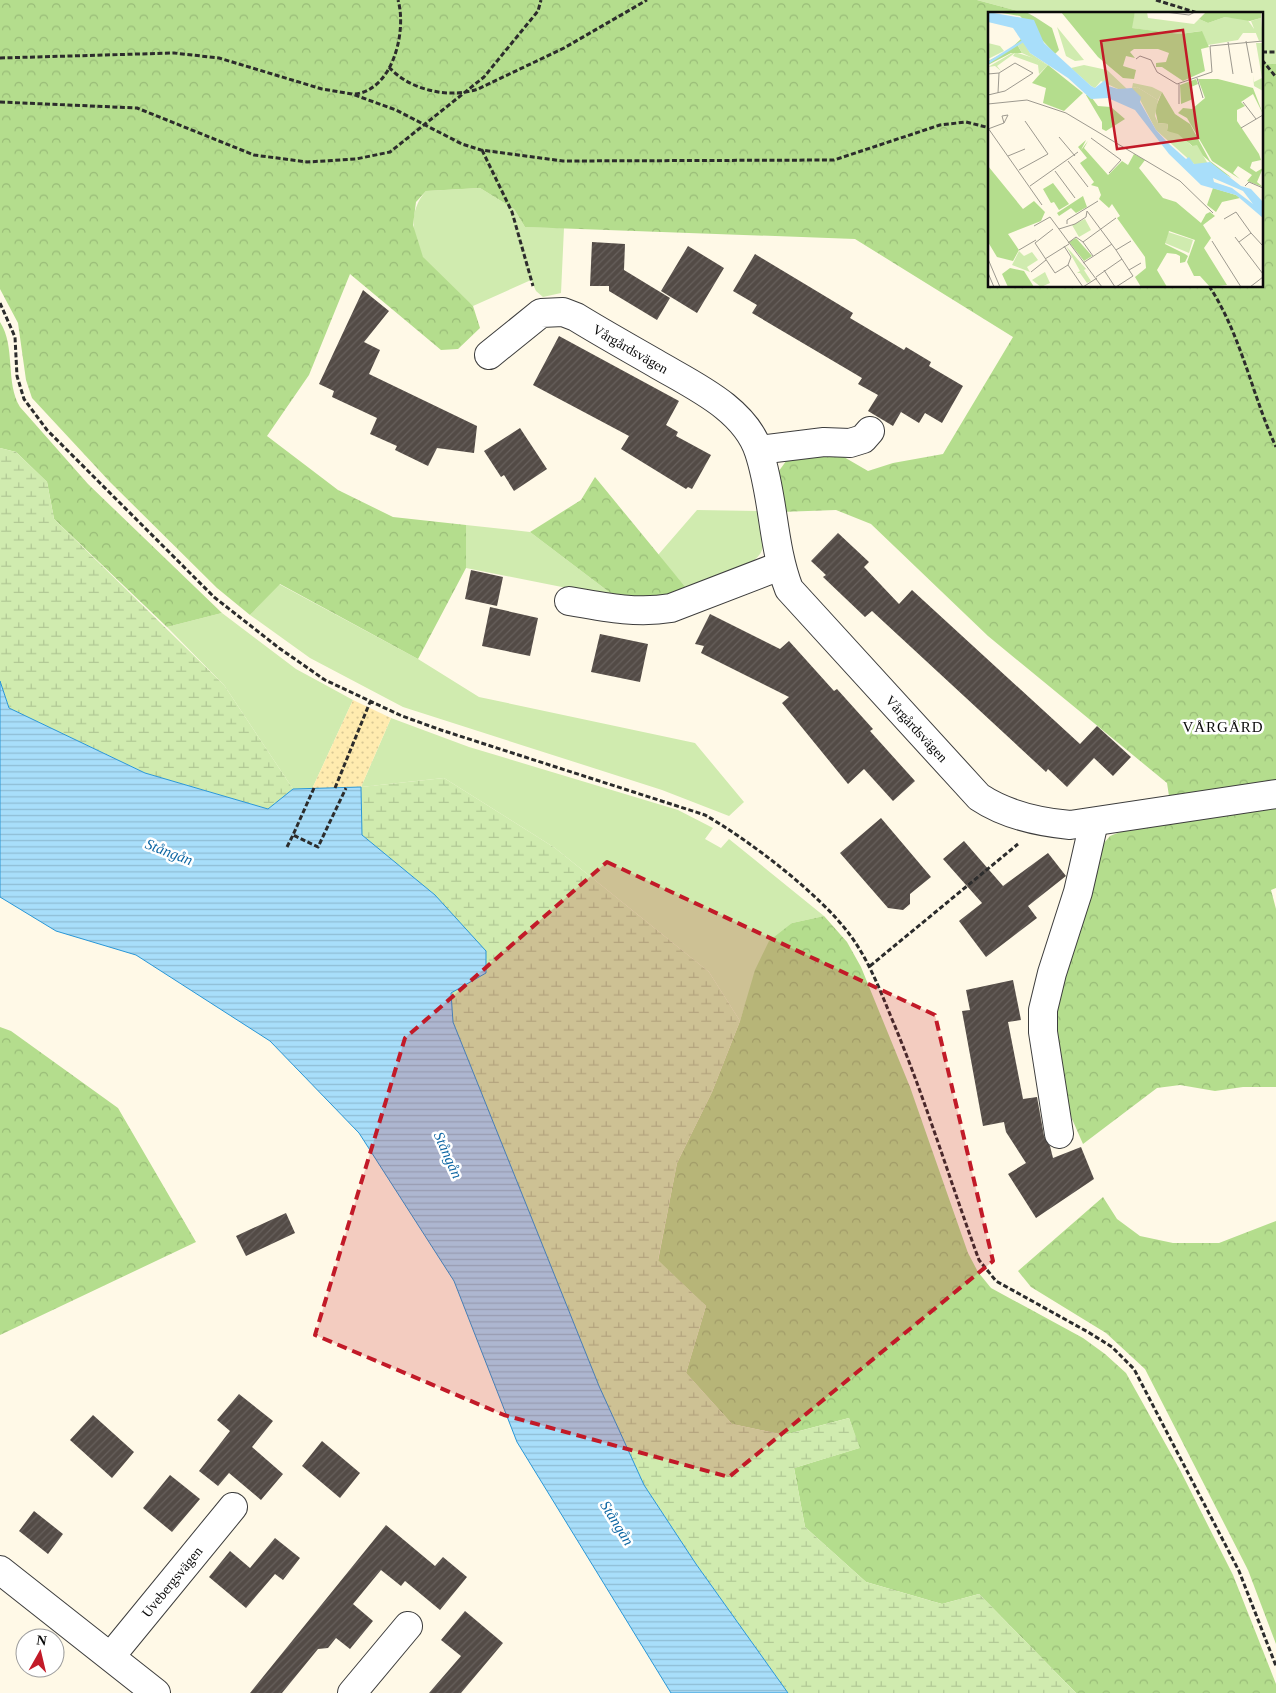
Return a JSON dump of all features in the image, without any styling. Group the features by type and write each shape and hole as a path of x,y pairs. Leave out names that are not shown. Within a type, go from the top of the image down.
{"street":[{"name":"Vårgårdsvägen","path":"541,313 563,312 576,317 714,397 734,415 749,433 759,450 764,467 780,566 789,589 979,797 993,807 1043,823 1070,826 1276,794"},
{"path":"489,355 541,313"},
{"path":"759,450 824,442 850,443 863,439 870,431"},
{"path":"569,602 631,610 662,609 780,566"},
{"path":"1059,1134 1044,1032 1043,1010 1052,973 1078,892 1094,822"},
{"name":"Uvebergsvägen","path":"111,1656 233,1506"},
{"path":"0,1570 156,1693"},
{"path":"352,1693 408,1626"}],"path":[{"path":"352,94 366,93 375,86 389,67 398,41 401,24 402,11 398,0"},
{"path":"0,102 137,108 254,154 307,162 356,159 390,152 484,77 538,11 541,0"},
{"path":"389,67 413,87 463,94 478,90 564,48 647,0"},
{"path":"1156,0 1195,12"},
{"path":"0,58 174,54 219,58 322,89 352,94 396,110 462,144 481,150 563,160 834,160 940,125 966,122 988,128"},
{"path":"1264,62 1276,77"},
{"path":"481,150 512,212 541,313"},
{"path":"1210,288 1222,306 1263,420 1276,447"},
{"path":"0,303 15,337 17,376 24,399 47,430 214,597 279,648 325,680 370,702 441,730 705,814 726,827 789,876 838,920 870,966 908,1056 979,1260 996,1281 1112,1347 1134,1369 1239,1571 1276,1666"},
{"path":"335,788 370,702"},
{"path":"287,848 314,788"},
{"path":"293,835 318,846 346,788"},
{"path":"870,966 1043,823"}],"highlighted area":[{"path":"607,862 935,1015 993,1261 729,1477 504,1415 315,1335 405,1038"}],"green space":[{"path":"0,0 977,0 1022,12 988,12 988,288 1264,288 1264,64 1276,64 1276,780 1169,796 1167,783 988,636 871,524 836,510 780,512 776,475 789,457 837,453 868,471 893,463 943,454 1013,337 855,239 525,227 514,209 480,188 426,191 416,202 413,225 423,257 473,306 480,328 458,349 441,350 350,274 309,375 267,436 338,490 393,517 466,525 466,568 418,659 280,584 250,615 217,588 110,482 32,398 26,380 18,323 0,289"},
{"path":"977,0 1276,0 1276,64 1264,64 1264,12 1022,12"},
{"path":"480,188 514,209 525,227 564,228 561,293 543,297 536,291 531,280 473,306 425,261 418,248 414,231 414,214 420,198 426,191"},
{"path":"0,322 8,342 13,387 20,407 88,484 222,613 167,627 54,519 47,482 16,452 0,448"},
{"path":"0,448 16,452 47,482 54,519 224,685 293,789 268,809 145,773 9,708 0,681"},
{"path":"595,477 687,589 660,598 617,598 530,532 581,500"},
{"path":"697,510 758,511 763,545 758,557 740,569 687,589 658,555"},
{"path":"466,525 530,532 617,598 466,568"},
{"path":"279,584 418,659 479,697 695,743 744,802 729,816 662,790 403,707 310,658 250,615"},
{"path":"222,613 296,669 353,700 312,789 293,789 224,685 167,627"},
{"path":"391,718 469,747 678,810 713,828 705,839 721,848 729,839 824,916 792,923 745,1005 740,1021 709,972 555,848 444,778 361,787"},
{"path":"444,778 555,848 709,972 740,1021 712,1092 677,1163 658,1260 706,1306 686,1373 732,1424 784,1435 849,1418 860,1448 794,1468 805,1527 866,1582 942,1604 979,1594 1076,1693 788,1693 696,1564 644,1485 599,1386 453,1022 451,993 486,973 435,895 362,835 361,787"},
{"path":"1276,803 1276,888 1271,890 1276,909 1276,1087 1243,1087 1215,1091 1180,1085 1157,1088 1083,1144 1069,1112 1052,1014 1098,850 1110,836 1133,827"},
{"path":"824,916 847,942 861,967 910,1087 968,1253 978,1272 991,1288 1083,1338 1126,1373 1180,1470 1233,1575 1276,1684 1276,1693 1076,1693 979,1594 942,1604 866,1582 805,1527 794,1468 859,1448 849,1418 784,1435 732,1424 686,1373 706,1306 658,1261 677,1163 712,1092 740,1021 755,970 769,941 792,923"},
{"path":"0,1027 11,1031 118,1108 196,1242 0,1335"},
{"path":"1103,1197 1117,1219 1140,1236 1173,1243 1219,1243 1276,1221 1276,1644 1248,1570 1145,1369 1106,1333 1031,1287 1018,1271"}],"sand":[{"path":"353,700 391,718 361,787 312,789"}],"water":[{"name":"Stångån","path":"0,681 9,708 145,773 268,809 293,789 361,787 362,835 435,895 486,951 486,973 451,993 453,1022 599,1386 644,1485 696,1564 788,1693 671,1693 517,1442 454,1281 359,1133 270,1041 136,955 56,931 0,897"}],"building":[{"path":"592,242 625,244 624,270 670,298 657,320 609,291 609,286 590,286"},
{"path":"688,246 724,268 697,313 661,291"},
{"path":"755,254 853,313 850,318 904,350 906,347 931,362 929,366 963,386 942,423 925,413 919,423 901,412 893,426 868,411 878,395 858,384 862,378 752,313 757,305 733,291"},
{"path":"363,290 389,311 364,342 380,350 369,374 477,426 474,453 437,448 428,466 395,450 397,446 370,434 377,418 332,397 334,391 319,384"},
{"path":"559,336 679,401 666,425 678,432 676,436 711,455 692,489 688,487 686,489 621,449 629,436 533,385"},
{"path":"520,428 547,469 514,491 504,475 501,477 484,451"},
{"path":"838,533 869,562 864,567 899,604 912,590 1080,744 1097,726 1131,757 1113,776 1094,758 1067,787 1048,769 1046,772 872,611 865,617 823,577 826,575 811,561"},
{"path":"471,570 503,577 497,606 465,599"},
{"path":"490,607 538,618 530,656 482,646"},
{"path":"710,614 780,649 789,641 834,691 837,689 873,729 870,731 915,781 893,801 864,769 848,784 782,703 789,697 701,653 704,646 695,644"},
{"path":"600,634 648,644 640,682 591,672"},
{"path":"881,818 931,877 910,894 910,904 903,910 888,908 840,853"},
{"path":"964,841 1003,886 1048,853 1066,876 1028,906 1037,918 986,957 959,921 982,903 943,859"},
{"path":"1013,980 1021,1020 1008,1022 1023,1099 1037,1097 1044,1136 1050,1146 1053,1158 1081,1147 1094,1179 1036,1218 1008,1174 1026,1163 1006,1132 1004,1122 983,1126 962,1011 970,1010 966,990"},
{"path":"286,1213 295,1233 246,1256 236,1236"},
{"path":"239,1394 273,1421 252,1447 283,1474 261,1500 229,1473 218,1486 199,1471 230,1431 217,1420"},
{"path":"93,1415 134,1452 112,1478 70,1440"},
{"path":"322,1441 360,1473 340,1498 302,1466"},
{"path":"170,1475 200,1499 172,1532 143,1508"},
{"path":"34,1511 63,1534 48,1554 19,1531"},
{"path":"386,1525 435,1566 443,1557 467,1577 440,1610 405,1581 401,1586 381,1570 353,1604 373,1621 350,1649 336,1638 328,1648 318,1649 282,1693 250,1693"},
{"path":"275,1538 300,1558 283,1580 275,1574 246,1608 209,1577 230,1551 250,1568"},
{"path":"465,1611 503,1643 461,1693 429,1693 461,1656 441,1640"}],"district":[{"name":"VÅRGÅRD","path":"1223,727"}]}
